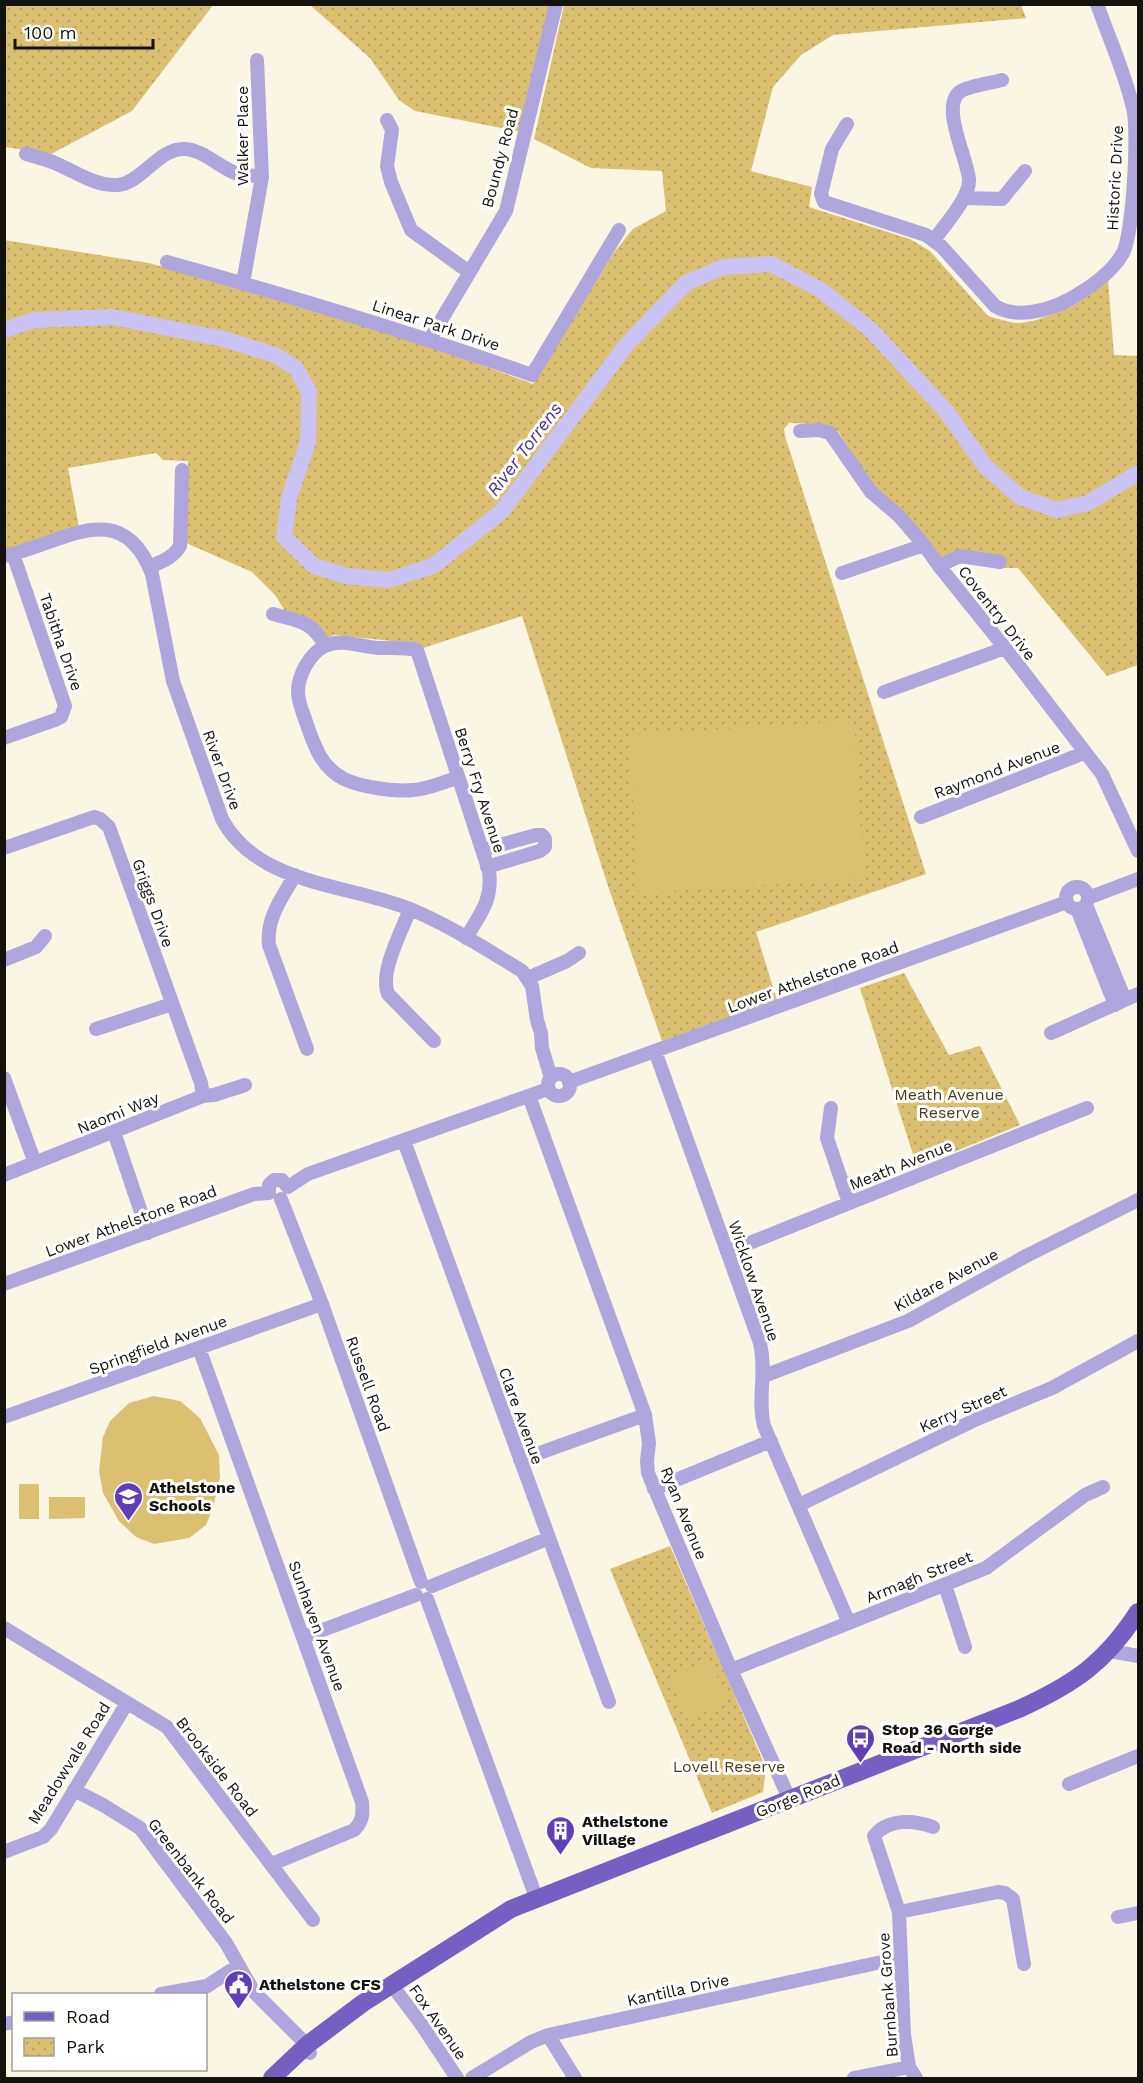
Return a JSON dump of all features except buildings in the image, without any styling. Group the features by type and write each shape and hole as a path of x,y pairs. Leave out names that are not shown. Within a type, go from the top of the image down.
{"main road":[{"name":"Gorge Road","path":"272,2079 308,2049 394,1988 508,1920 534,1901 1037,1701 1064,1687 1110,1651 1138,1612"},
{"name":"Gorge Road","path":"284,2079 308,2049"}],"street":[{"name":"Boundy Road","path":"430,339 506,211 556,4"},
{"name":"Historic Drive","path":"847,124 832,149 821,194 824,202 916,231 934,240 995,306 1012,313 1027,313 1061,303 1092,286 1116,263 1128,240 1134,174 1135,115 1097,4"},
{"name":"Walker Place","path":"243,283 262,177 258,60"},
{"path":"934,240 964,198 969,181 952,111 954,99 961,91 1002,80"},
{"path":"387,120 392,130 387,166 391,182 411,230 470,272"},
{"path":"26,154 55,163 96,182 117,185 126,183 167,154 178,149 194,151 236,173 262,177"},
{"path":"964,198 1002,199 1026,171"},
{"name":"Linear Park Drive","path":"167,262 430,339 532,375 619,231"},
{"name":"Coventry Drive","path":"800,431 818,430 830,433 871,492 899,516 924,544 1102,774 1138,851"},
{"path":"149,567 165,560 180,546 182,470"},
{"name":"River Drive","path":"9,555 77,531 112,530 128,538 141,551 149,567 173,681 222,819 230,834 245,850 273,867 388,900 410,909 522,971 528,978"},
{"path":"842,573 924,544"},
{"name":"Tabitha Drive","path":"4,738 61,717 65,706 9,555"},
{"path":"939,566 960,556 1000,562"},
{"path":"273,614 311,626 325,646 319,648 308,663 301,676 298,691 299,701 316,748 333,771 354,783 412,791 457,778"},
{"name":"Berry Fry Avenue","path":"325,646 342,642 378,648 407,647 417,650 482,850 490,882 488,899 466,939"},
{"path":"884,692 1005,648"},
{"name":"Raymond Avenue","path":"921,817 1084,753"},
{"name":"Griggs Drive","path":"4,848 88,819 94,818 108,827 201,1083 202,1096"},
{"path":"482,850 536,835 542,835 545,839 545,848 540,851 487,867"},
{"path":"295,875 272,914 268,934 269,945 307,1049"},
{"name":"Lower Athelstone Road","path":"4,1284 254,1194 280,1193 308,1174 530,1096 557,1081 655,1051 1080,903 1138,879"},
{"path":"1051,1033 1126,1000 1080,903"},
{"path":"410,909 388,967 386,988 388,994 434,1041"},
{"path":"4,960 36,947 45,936"},
{"path":"557,1081 542,1048 532,986 528,978 567,962 579,953"},
{"path":"96,1029 172,1004"},
{"name":"Wicklow Avenue","path":"655,1051 760,1343 764,1361 760,1410 764,1426 849,1623"},
{"path":"4,1078 35,1163"},
{"name":"Naomi Way","path":"4,1175 202,1096 214,1095 245,1085"},
{"name":"Ryan Avenue","path":"530,1096 645,1415 649,1443 648,1473 731,1670 789,1798"},
{"path":"831,1108 827,1138 849,1203"},
{"name":"Meath Avenue","path":"727,1252 1088,1108"},
{"path":"114,1132 148,1233"},
{"name":"Clare Avenue","path":"404,1141 609,1702"},
{"name":"Russell Road","path":"280,1193 534,1901"},
{"name":"Kildare Avenue","path":"764,1376 908,1321 1026,1256 1138,1200"},
{"name":"Springfield Avenue","path":"4,1418 321,1304"},
{"name":"Kerry Street","path":"799,1505 977,1419 1052,1388 1138,1341"},
{"name":"Sunhaven Avenue","path":"199,1348 362,1802 363,1814 360,1824 354,1830 272,1863"},
{"path":"520,1460 645,1415"},
{"path":"654,1489 771,1441"},
{"name":"Armagh Street","path":"731,1670 987,1568 1085,1496 1103,1487"},
{"path":"304,1637 549,1538"},
{"path":"945,1585 965,1647"},
{"name":"Brookside Road","path":"4,1628 167,1727 313,1920"},
{"path":"1110,1651 1138,1656"},
{"name":"Meadowvale Road","path":"4,1852 43,1837 51,1829 127,1702"},
{"path":"1069,1784 1138,1756"},
{"name":"Greenbank Road","path":"74,1790 104,1805 140,1828 226,1943 254,1992 308,2049"},
{"path":"899,1912 874,1836 880,1828 908,1821 933,1827"},
{"name":"Burnbank Grove","path":"912,2073 904,2035 899,1912 998,1892 1005,1893 1013,1899 1024,1964"},
{"path":"1118,1917 1138,1913"},
{"name":"Kantilla Drive","path":"472,2079 531,2042 548,2035 900,1958"},
{"path":"171,1993 207,1986 238,1966"},
{"name":"Fox Avenue","path":"394,1988 457,2079"},
{"path":"548,2035 575,2079"},
{"path":"854,2079 912,2073"}],"green space":[{"path":"5,5 213,5 132,111 51,154 5,147"},
{"path":"310,5 549,5 522,132 415,111 399,100 370,58"},
{"path":"564,5 1021,5 1026,18 833,35 801,55 773,87 751,171 812,187 809,207 910,239 930,251 988,316 1020,323 1043,318 1066,307 1108,280 1114,355 1138,356 1138,665 1107,676 1018,568 1000,568 943,559 872,485 838,431 814,424 789,423 784,429 926,874 756,932 777,1000 662,1041 608,886 522,616 423,648 411,643 334,635 327,638 287,614 275,595 252,572 186,543 188,461 163,460 156,453 68,468 79,527 5,551 4,240 149,263 416,341 533,384 615,251 633,229 666,211 662,171 591,168 534,139"},
{"path":"854,721 864,879 639,893 629,735"},
{"name":"Meath Avenue Reserve","path":"904,973 949,1055 980,1046 1020,1125 917,1167 860,988"},
{"path":"154,1396 180,1401 200,1418 219,1455 220,1477 213,1508 206,1525 189,1538 154,1544 136,1537 119,1521 103,1493 99,1471 103,1437 110,1421 129,1403"},
{"path":"19,1484 39,1484 39,1519 19,1519"},
{"path":"49,1497 85,1497 85,1518 49,1519"},
{"name":"Lovell Reserve","path":"670,1546 766,1768 763,1792 712,1813 610,1569"},
{"path":"710,1661 728,1702 688,1720 669,1678"}],"waterway":[{"name":"River Torrens","path":"4,330 34,320 112,317 224,339 275,355 296,368 309,392 308,442 289,498 284,537 314,566 346,576 389,580 433,566 502,511 627,344 686,283 723,267 771,264 821,290 871,330 946,411 985,466 1020,497 1057,510 1088,503 1138,473"}],"place":[{"name":"Athelstone Schools","path":"128,1522"},
{"name":"Stop 36 Gorge Road - North side","path":"861,1764"},
{"name":"Athelstone Village","path":"561,1856"},
{"name":"Athelstone CFS","path":"238,2010"}]}
